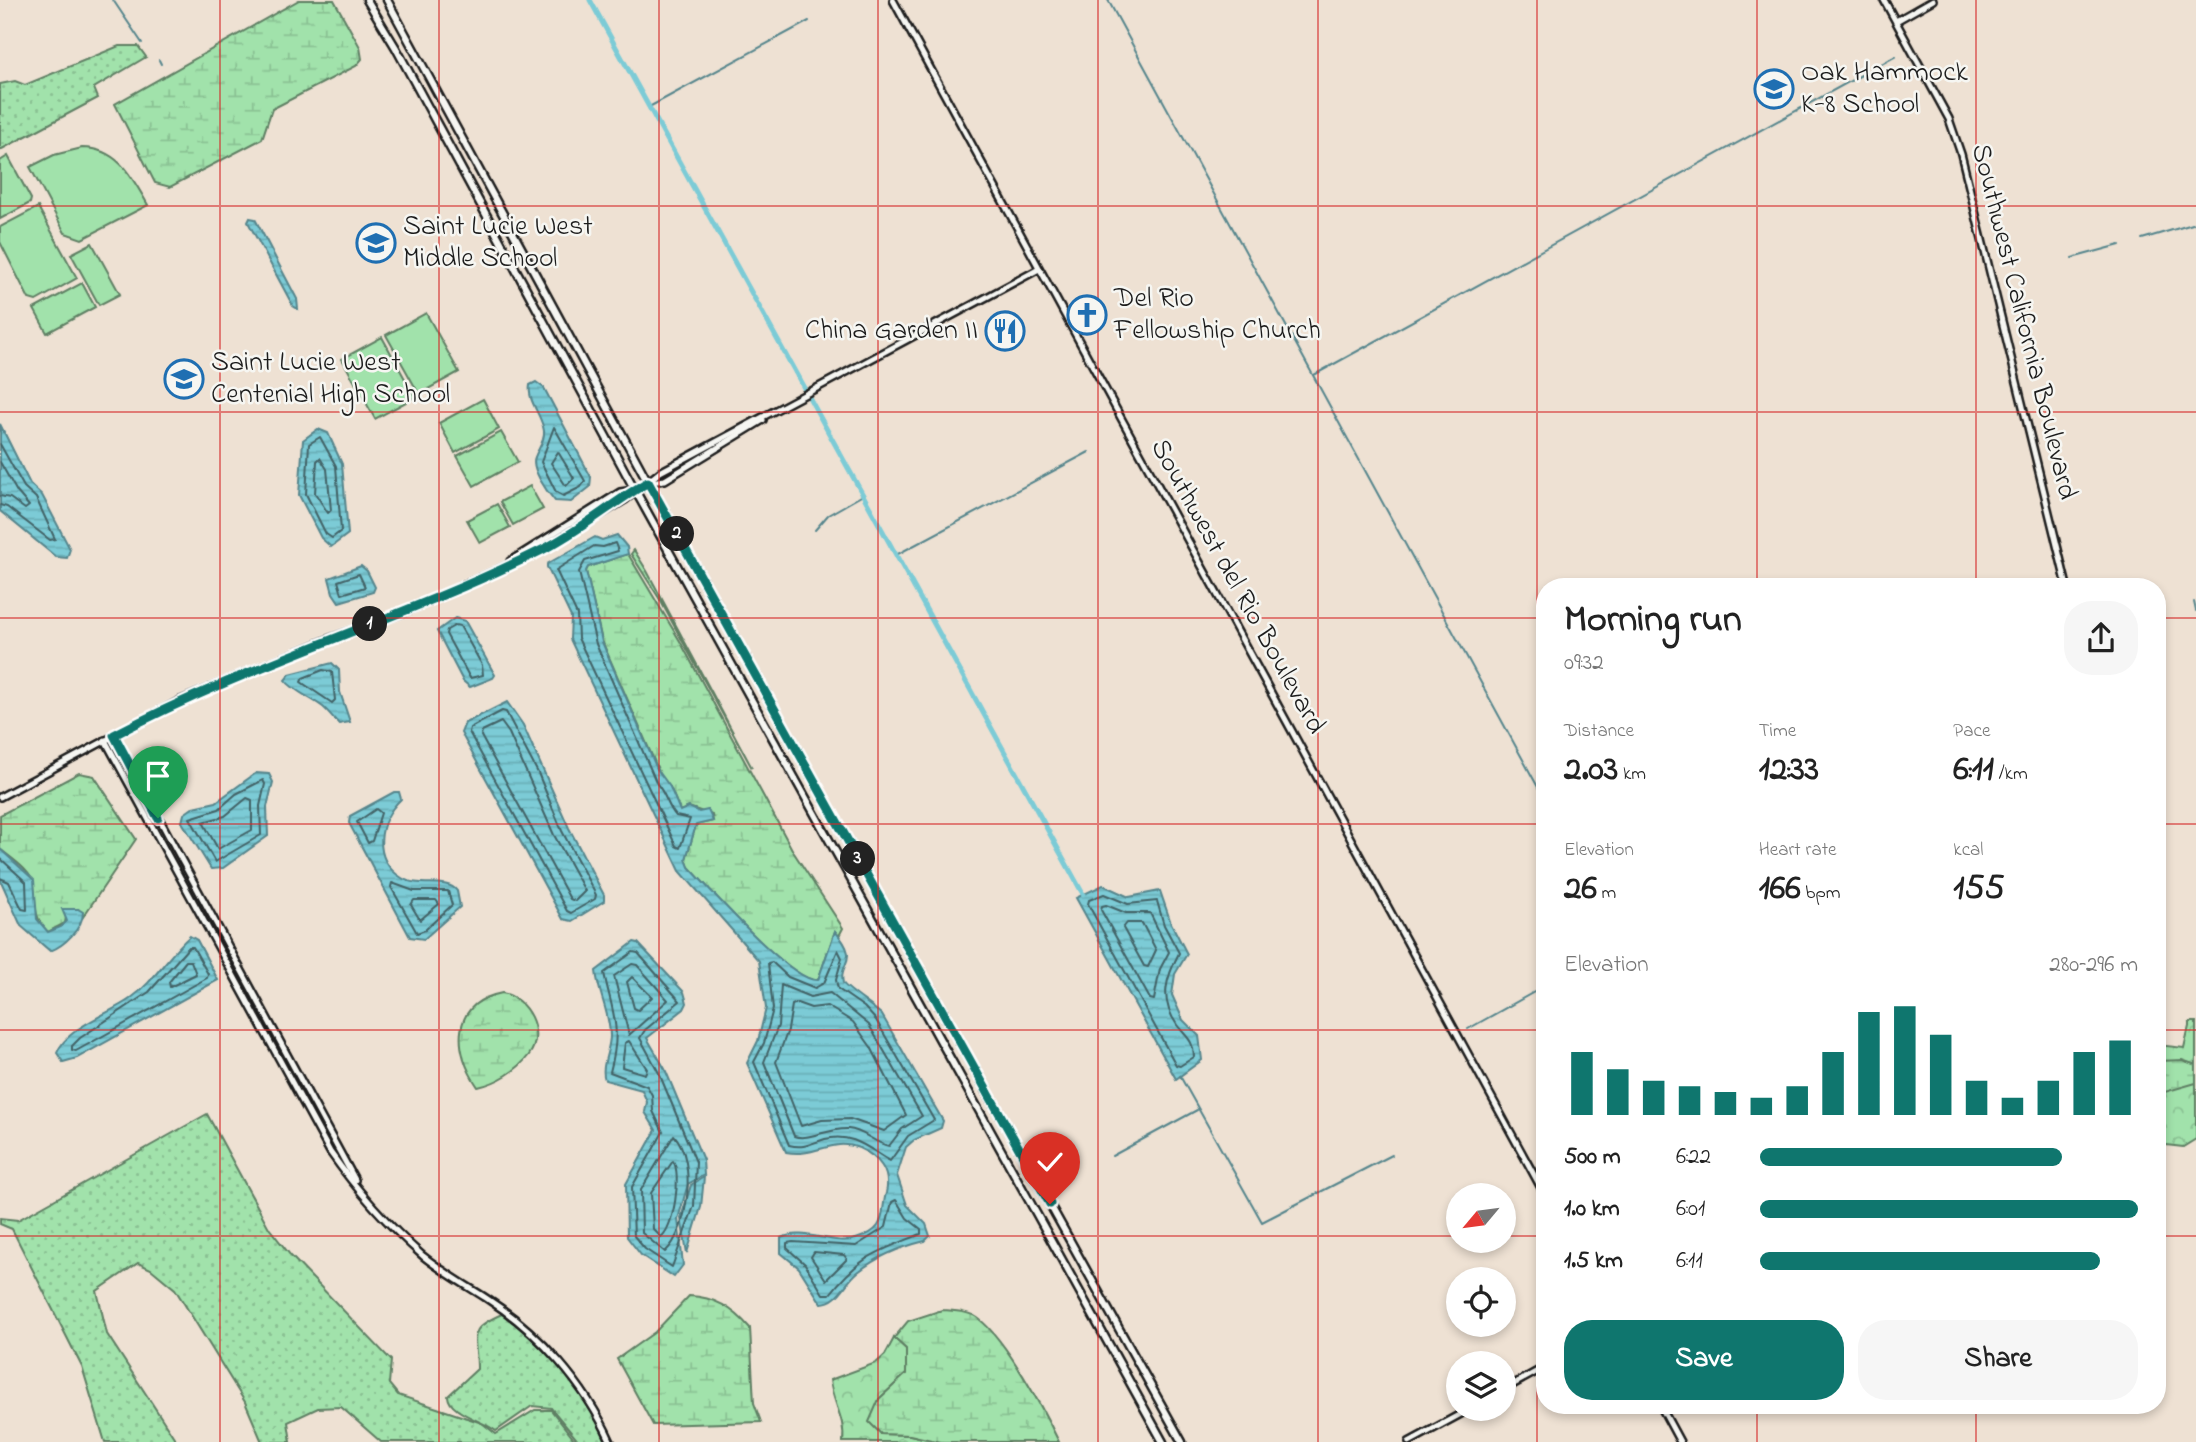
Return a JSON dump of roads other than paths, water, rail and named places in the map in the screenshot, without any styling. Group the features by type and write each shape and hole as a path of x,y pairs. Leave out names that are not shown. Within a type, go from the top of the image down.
{"main road":[{"path":"367,0 396,48 635,490 1163,1442"},
{"path":"387,0 648,482 1182,1442"}],"street":[{"name":"Southwest del Rio Boulevard","path":"893,0 1536,1179"},
{"name":"Southwest California Boulevard","path":"1884,0 1949,119 1961,154 2065,578"},
{"path":"1896,21 1933,0"},
{"path":"0,797 114,735 229,679 405,612 505,565 620,492 635,490 660,472 722,438 812,393 1039,269"},
{"path":"114,735 360,1189"},
{"path":"105,740 330,1152 360,1189 423,1256 487,1298 539,1341 576,1382 611,1442"},
{"path":"1516,1383 1536,1372"},
{"path":"1665,1414 1680,1442"},
{"path":"1409,1442 1448,1421"}],"water":[{"path":"250,218 255,219 297,299 298,309 293,306 248,222"},
{"path":"536,382 544,388 591,477 590,487 571,502 555,501 535,467 535,457 544,435 530,391 530,385"},
{"path":"0,424 30,484 42,495 70,549 67,558 56,557 0,511"},
{"path":"318,429 328,433 342,464 348,534 331,547 321,538 299,495 303,440"},
{"path":"617,535 627,547 628,554 588,567 586,571 602,642 657,769 670,787 680,811 689,807 699,812 708,810 713,821 696,825 686,859 689,867 772,952 806,977 818,980 835,931 843,941 848,955 843,970 843,983 882,1015 943,1121 941,1128 914,1140 906,1147 897,1175 907,1205 926,1224 930,1236 925,1241 890,1253 866,1266 853,1276 833,1300 827,1302 821,1303 799,1268 781,1253 781,1238 799,1234 847,1241 866,1235 878,1226 881,1220 887,1178 878,1161 859,1148 849,1145 806,1152 786,1152 747,1063 758,1041 766,1008 759,961 680,871 570,639 571,617 547,567 547,564 595,537 602,540"},
{"path":"361,566 367,571 375,587 373,592 339,602 329,578"},
{"path":"455,618 465,621 495,675 493,678 470,687 463,681 437,631"},
{"path":"332,663 339,670 340,692 350,722 339,724 323,707 285,680 290,674"},
{"path":"507,702 523,725 569,828 604,895 604,901 572,921 563,919 461,733 465,723"},
{"path":"256,773 269,774 273,782 267,807 268,836 223,868 211,869 182,822 184,814 194,807 216,802"},
{"path":"394,792 399,792 401,799 387,818 383,829 381,840 386,861 392,870 409,881 447,885 457,891 460,907 424,939 410,937 349,823 350,816"},
{"path":"0,849 34,880 37,919 48,932 61,927 67,921 62,909 78,909 83,912 76,930 67,941 55,949 50,951 21,926 0,879"},
{"path":"1103,885 1129,897 1160,891 1171,923 1187,954 1175,974 1172,995 1183,1020 1199,1036 1202,1060 1176,1079 1076,898"},
{"path":"190,936 197,940 218,980 77,1058 63,1062 57,1053 70,1036 139,992"},
{"path":"634,942 638,943 684,992 687,1003 684,1009 647,1038 665,1069 703,1160 704,1175 688,1184 678,1219 683,1265 674,1277 641,1255 627,1237 626,1184 656,1130 645,1112 647,1102 642,1090 605,1080 604,1075 610,1041 609,1028 596,971"},
{"path":"704,1177 701,1207 687,1253 681,1218 691,1185"}],"waterway":[{"path":"113,0 142,43"},
{"path":"590,0 1083,894"},
{"path":"1108,0 1536,784"},
{"path":"649,107 809,21"},
{"path":"1314,375 1896,56"},
{"path":"159,60 161,64"},
{"path":"2142,239 2196,223"},
{"path":"2072,258 2120,245"},
{"path":"896,555 1089,452"},
{"path":"815,530 828,515 863,495"},
{"path":"2194,602 2196,611"},
{"path":"1468,1029 1536,991"},
{"path":"1180,1076 1262,1222 1392,1155"},
{"path":"1112,1156 1197,1110"}],"place":[{"name":"Oak Hammock K-8 School","path":"1774,89"},
{"name":"Saint Lucie West Middle School","path":"376,243"},
{"name":"Del Rio Fellowship Church","path":"1087,315"},
{"name":"China Garden II","path":"1005,331"},
{"name":"Saint Lucie West Centenial High School","path":"184,379"}]}
